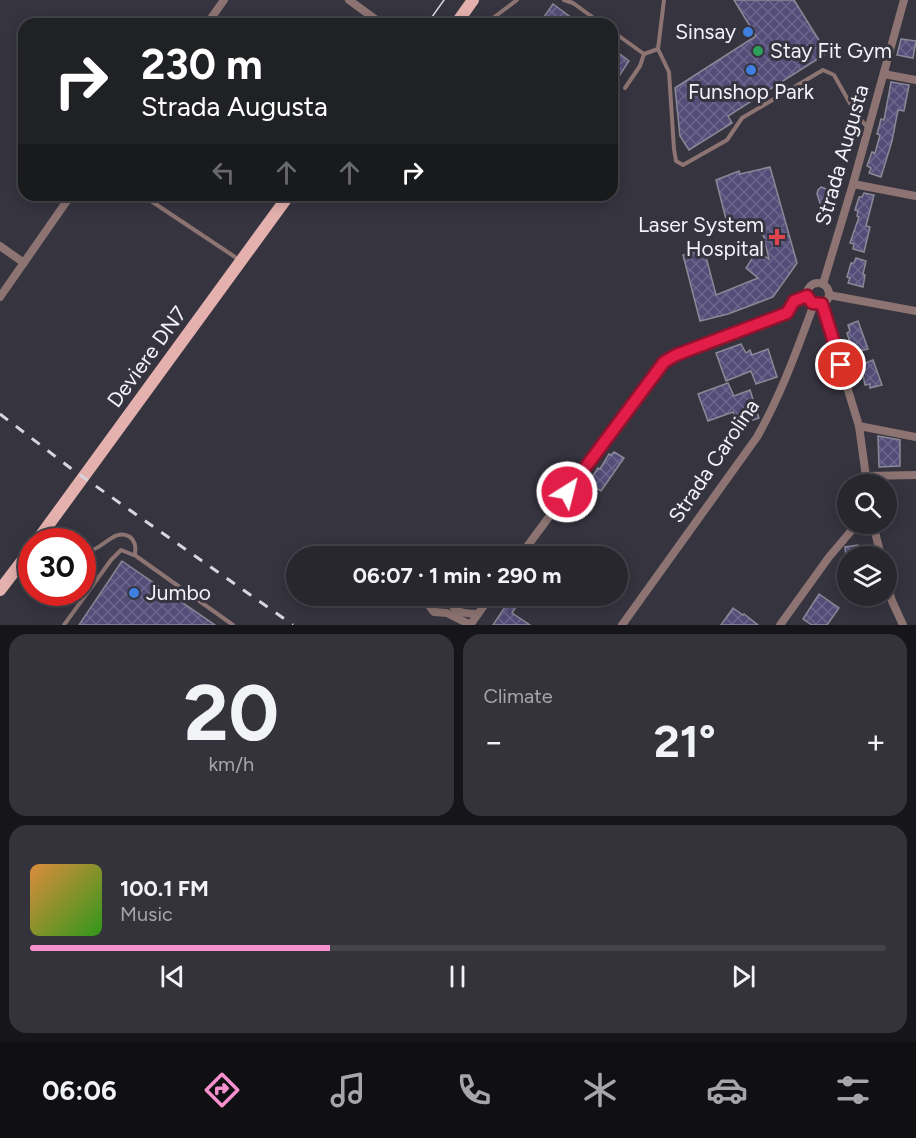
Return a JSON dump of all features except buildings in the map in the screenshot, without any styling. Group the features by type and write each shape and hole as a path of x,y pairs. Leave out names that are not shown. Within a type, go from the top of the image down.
{"main road":[{"path":"460,18 473,0"},
{"name":"Deviere DN7","path":"46,528 285,201"},
{"path":"0,590 18,566"}],"street":[{"path":"212,18 225,0"},
{"path":"349,0 374,18"},
{"name":"Strada Augusta","path":"823,284 904,0"},
{"path":"884,74 916,80"},
{"path":"853,184 916,196"},
{"path":"0,297 67,201"},
{"path":"0,246 24,263"},
{"path":"807,296 811,285 823,284 828,288 829,295 827,301 818,304"},
{"path":"829,295 916,311"},
{"path":"807,296 818,304 859,426 865,474"},
{"path":"527,546 664,362 676,355 787,313 794,301 807,296"},
{"name":"Strada Carolina","path":"622,625 757,437 771,413 818,304"},
{"path":"859,426 916,436"},
{"path":"897,477 916,475"},
{"path":"780,625 849,534"},
{"path":"429,606 434,612 447,613 471,625 484,606"},
{"path":"452,606 461,613 478,614"},
{"path":"894,606 903,625"}],"lane":[{"path":"493,18 517,0"},
{"path":"564,0 573,3 594,18"},
{"path":"664,0 658,49 669,72 676,161 683,165 727,140 742,118 823,70 834,75 856,114 869,129"},
{"path":"618,35 644,54"},
{"path":"644,54 658,49"},
{"path":"625,88 640,66 644,54"},
{"path":"151,201 235,257"},
{"path":"96,549 115,535 127,535 133,539 136,547 135,555"},
{"path":"64,625 121,550 135,555 233,625"}],"tram line":[{"path":"431,18 444,0"}],"railway":[{"path":"0,414 73,470 293,625"}],"place":[{"name":"Sinsay","path":"748,32"},
{"name":"Stay Fit Gym","path":"758,51"},
{"name":"Funshop Park","path":"751,70"},
{"name":"Laser System Hospital","path":"777,237"},
{"name":"Jumbo","path":"134,593"}],"route":[{"path":"567,492 643,388 664,362 676,355 787,313 794,301 807,296 812,303 822,304 841,365"}]}
